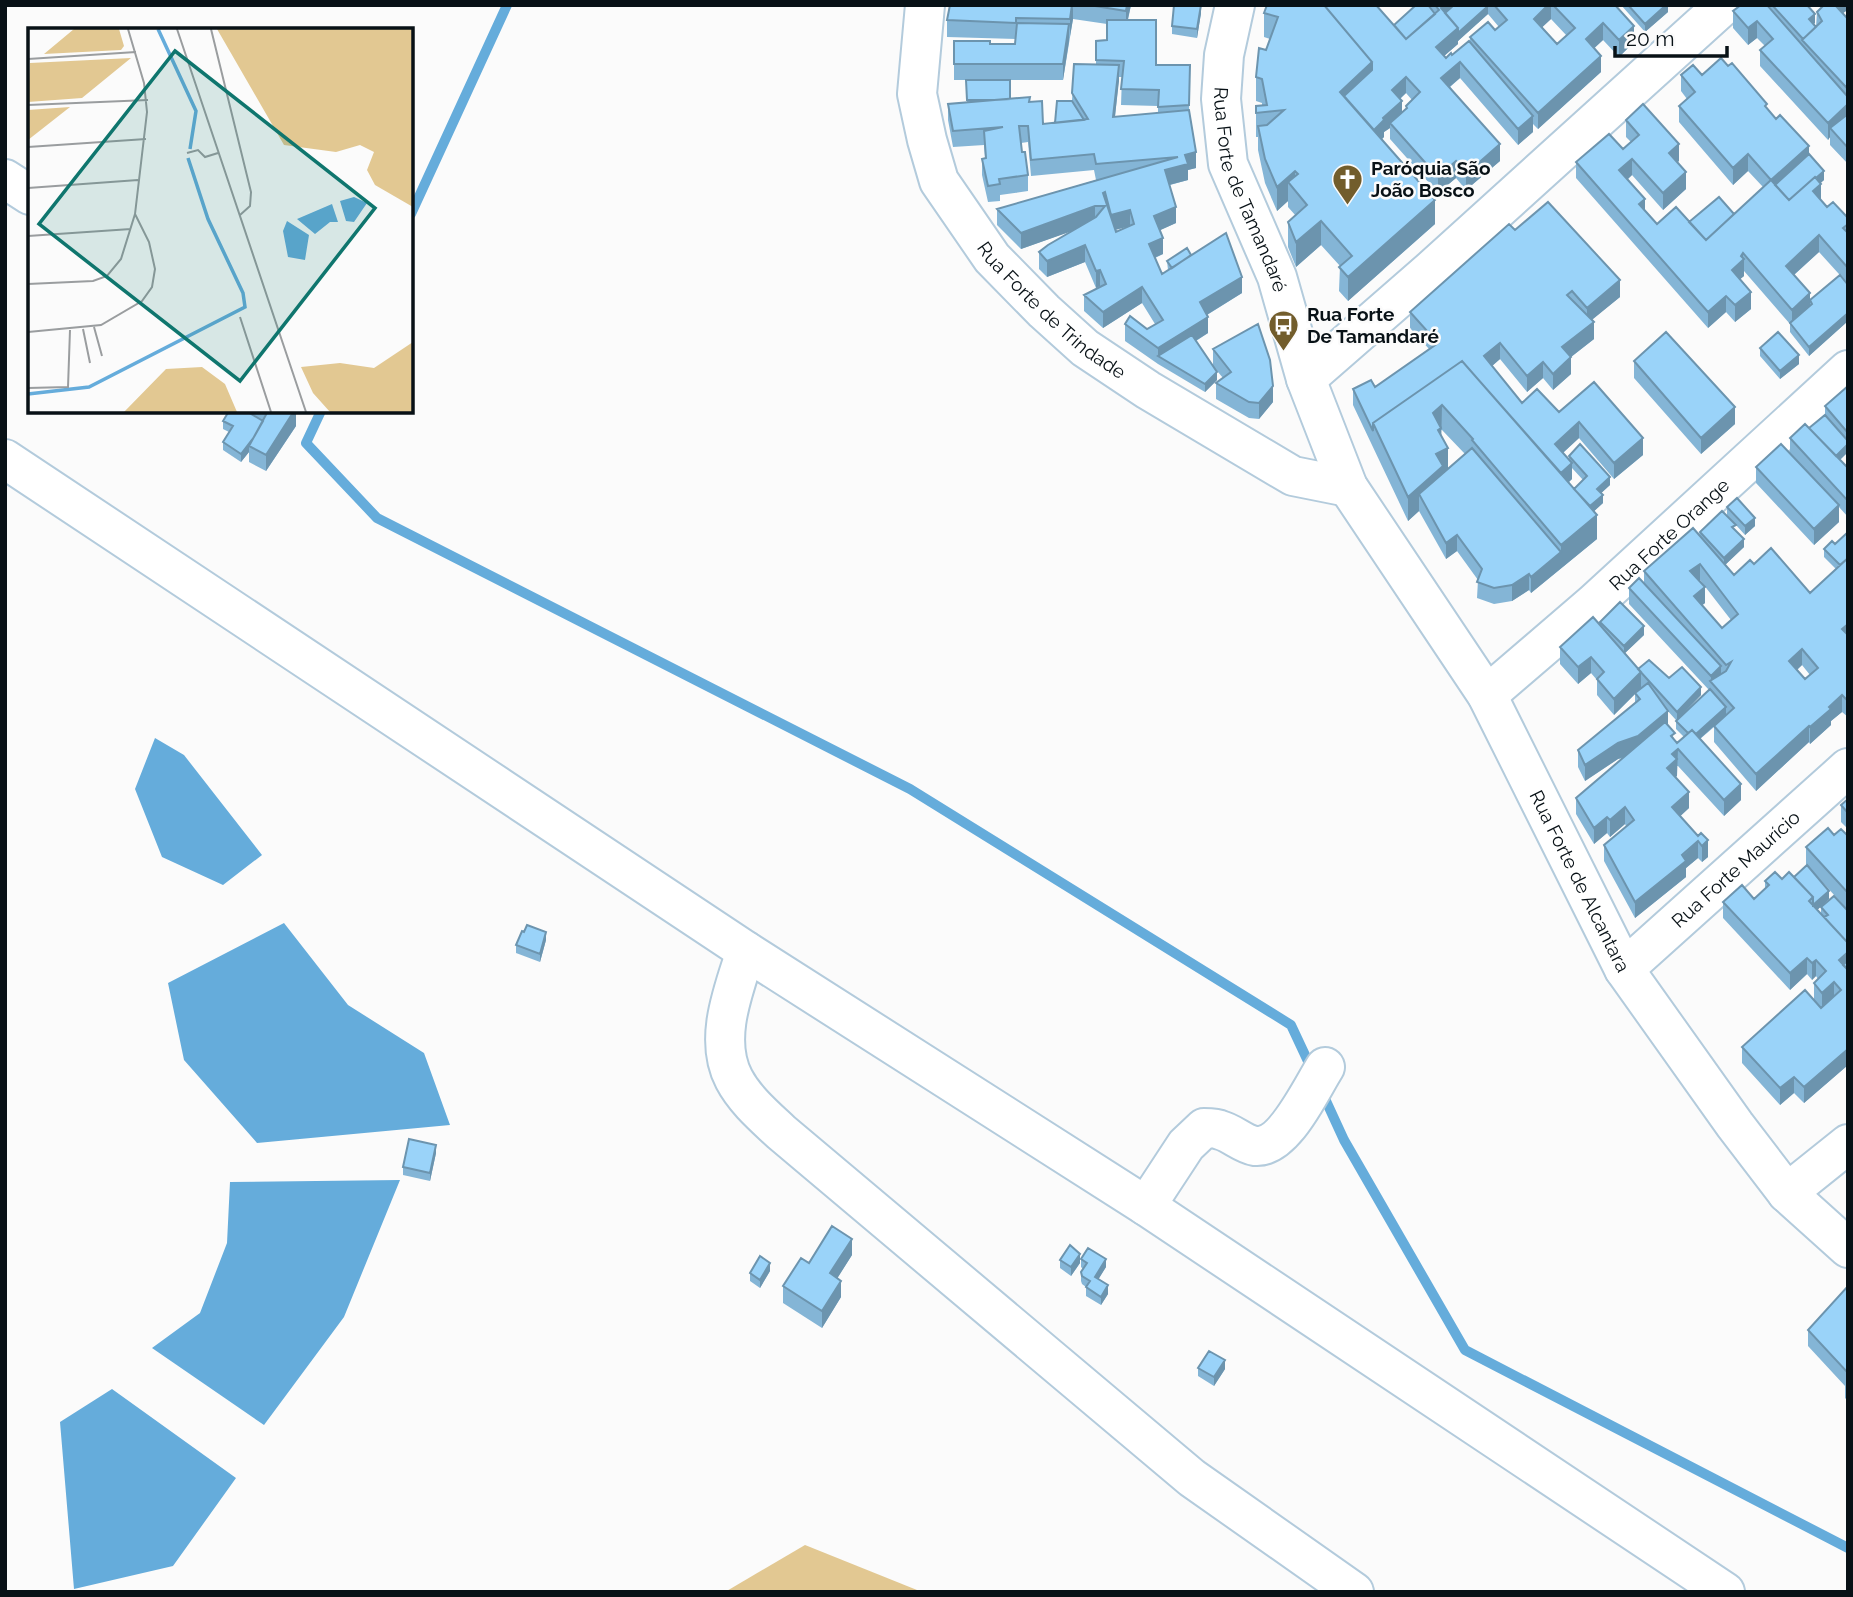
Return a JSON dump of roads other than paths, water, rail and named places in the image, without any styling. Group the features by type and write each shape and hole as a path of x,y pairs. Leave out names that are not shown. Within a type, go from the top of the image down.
{"street":[{"name":"Rua Forte de Trindade","path":"925,5 918,94 927,140 939,181 992,258 1085,348 1148,390 1293,476 1348,487"},
{"name":"Rua Forte de Tamandaré","path":"1235,5 1224,55 1221,99 1228,163 1277,277 1306,379 1348,487"},
{"path":"1306,379 1431,270 1724,5"},
{"path":"5,179 28,194"},
{"name":"Rua Forte Orange","path":"1487,695 1592,604 1848,370"},
{"path":"5,459 746,951 1146,1206 1725,1592"},
{"name":"Rua Forte de Alcantara","path":"1348,487 1487,695 1624,969 1787,1193 1848,1248"},
{"name":"Rua Forte Maurício","path":"1624,969 1848,768"},
{"path":"746,951 726,1024 726,1050 734,1078 757,1109 1192,1478 1354,1592"},
{"path":"1146,1206 1186,1145 1204,1128 1220,1129 1252,1146 1264,1146 1276,1140 1289,1126 1325,1067"},
{"path":"1787,1193 1848,1144"}],"water":[{"path":"155,738 184,755 262,855 223,885 162,857 135,789"},
{"path":"284,923 348,1005 424,1053 450,1125 257,1143 184,1060 168,983"},
{"path":"400,1180 344,1317 264,1425 152,1348 200,1313 227,1243 230,1182"},
{"path":"112,1389 236,1478 173,1566 74,1589 60,1422"}],"waterway":[{"path":"413,210 507,5"},
{"path":"320,413 306,443 377,518 910,789 1291,1025 1313,1072"},
{"path":"1321,1090 1344,1140 1465,1350 1848,1548"}],"place":[{"name":"Paróquia São João Bosco","path":"1348,206"},
{"name":"Rua Forte De Tamandaré","path":"1284,352"}]}
